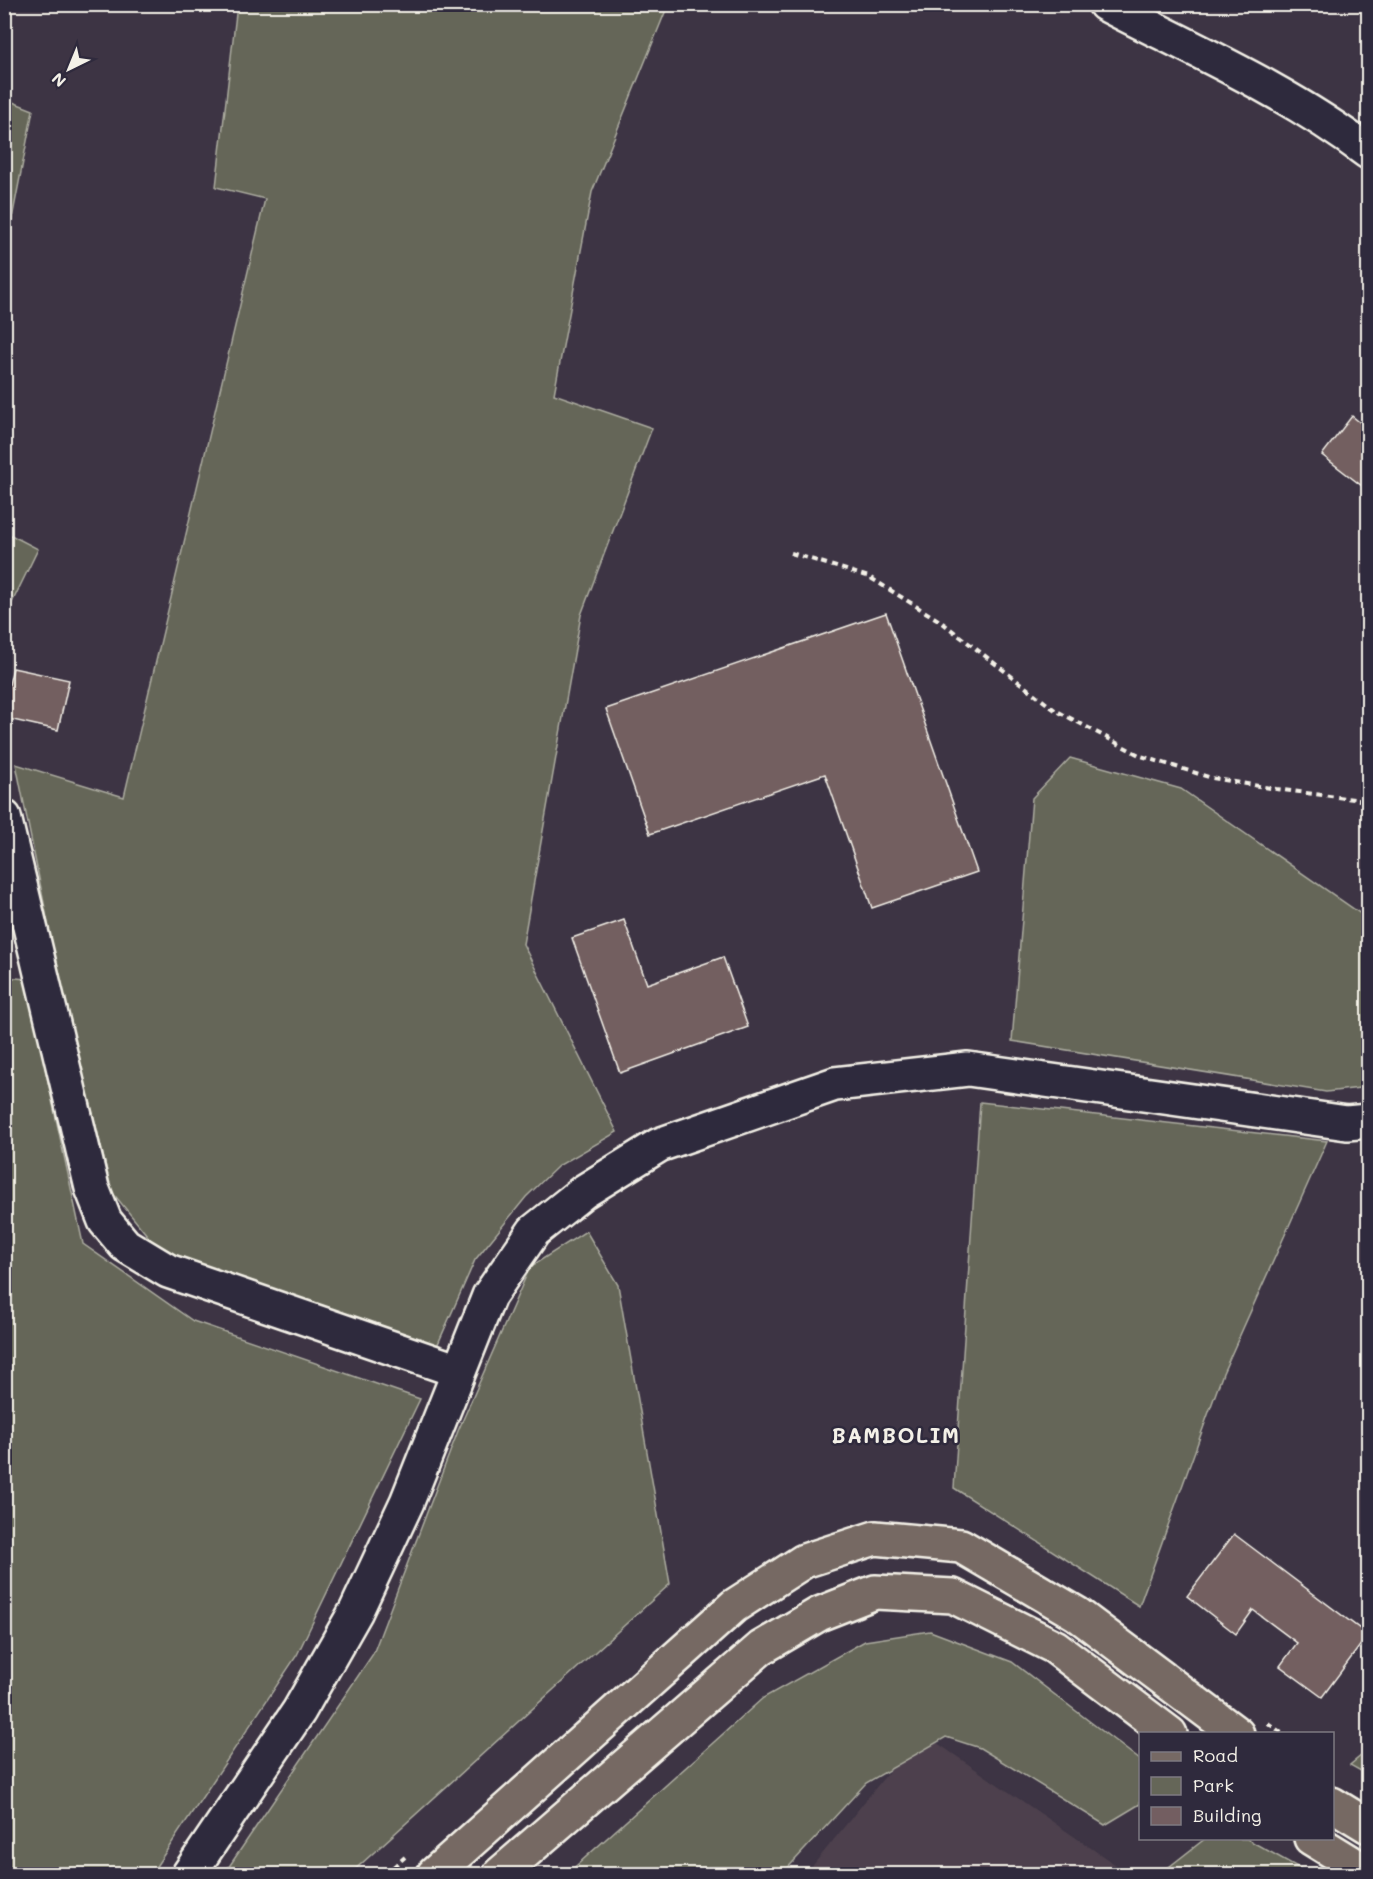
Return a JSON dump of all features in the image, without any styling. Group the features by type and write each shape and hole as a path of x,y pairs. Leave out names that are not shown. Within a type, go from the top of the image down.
{"main road":[{"path":"434,1875 734,1606 804,1561 875,1538 961,1546 1077,1614 1234,1732"},
{"path":"500,1875 761,1648 819,1614 875,1592 953,1596 1055,1647 1167,1732"},
{"path":"1334,1805 1368,1826"},
{"path":"1313,1840 1368,1873"}],"street":[{"path":"1105,4 1273,90 1338,129 1368,152"},
{"path":"4,817 92,1188 105,1221 125,1245 168,1271 459,1371"},
{"path":"189,1875 299,1711 356,1611 407,1502 489,1296 534,1231 584,1192 659,1144 835,1084 968,1069 1347,1123 1368,1121"}],"path":[{"path":"791,553 869,577 940,621 1054,710 1142,756 1212,778 1368,801"}],"shaded area":[{"path":"921,1732 1129,1874 806,1874"}],"green space":[{"path":"237,5 668,5 592,192 554,394 652,428 581,615 523,944 617,1132 558,1166 526,1197 475,1260 437,1346 160,1251 112,1192 56,963 16,764 124,797 265,199 216,187"},
{"path":"4,99 33,110 5,255"},
{"path":"5,532 38,549 5,617"},
{"path":"1070,758 1181,789 1368,919 1368,1087 1326,1092 1012,1041 1032,798"},
{"path":"5,977 26,979 83,1244 193,1321 420,1399 297,1655 151,1874 5,1874"},
{"path":"980,1102 1327,1141 1223,1373 1139,1606 954,1488"},
{"path":"586,1231 618,1285 670,1584 350,1874 224,1874 373,1654 458,1431 530,1267"},
{"path":"930,1631 1012,1662 1139,1759 1139,1805 1105,1825 980,1748 946,1737 866,1783 782,1874 567,1874 763,1698 865,1641"},
{"path":"1368,1750 1368,1775 1350,1765"},
{"path":"1203,1840 1249,1840 1310,1874 1160,1874"}],"building":[{"path":"1352,416 1368,429 1368,477 1362,486 1322,455"},
{"path":"886,613 977,872 872,908 825,774 650,834 606,709"},
{"path":"13,668 69,680 58,730 4,718 4,705"},
{"path":"624,920 647,984 723,957 748,1027 620,1073 572,938"},
{"path":"1234,1534 1368,1635 1322,1697 1280,1666 1297,1643 1253,1610 1236,1634 1187,1596"}],"district":[{"name":"BAMBOLIM","path":"896,1434"}]}
